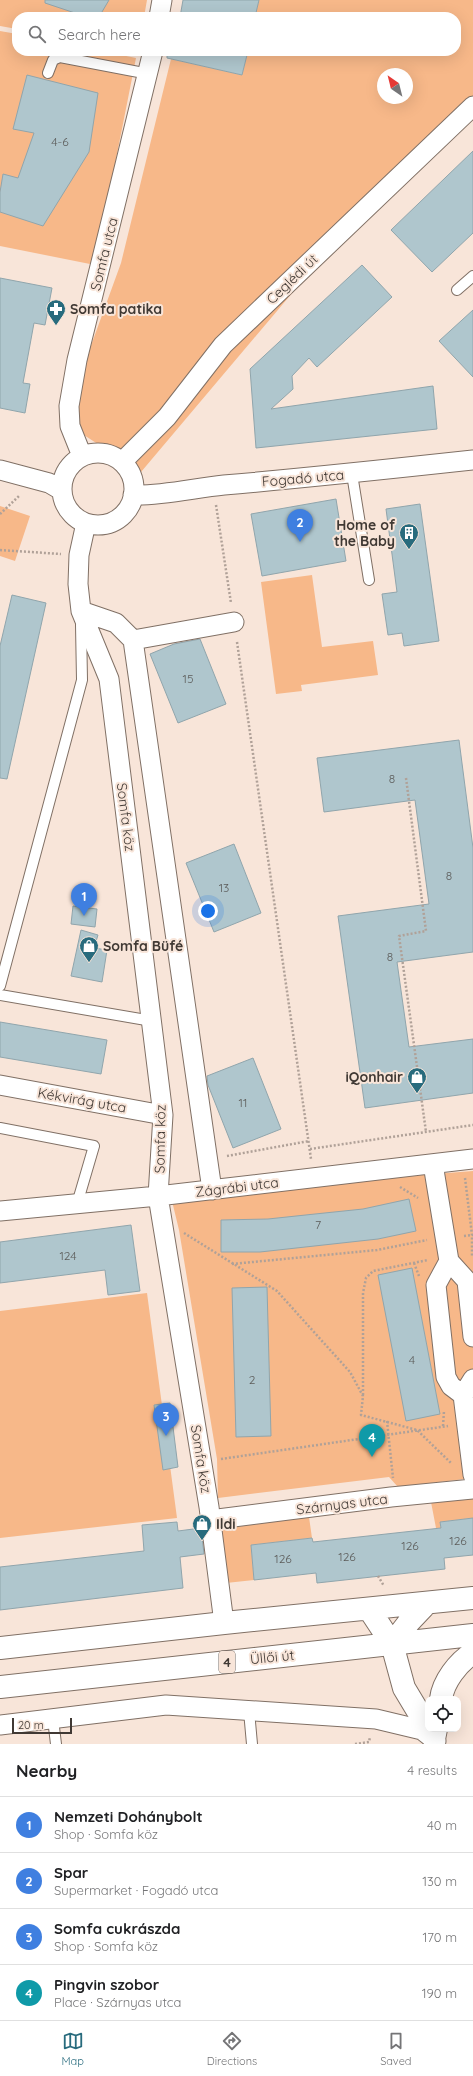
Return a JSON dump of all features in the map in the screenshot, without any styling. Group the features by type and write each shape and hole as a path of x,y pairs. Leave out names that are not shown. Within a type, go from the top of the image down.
{"main road":[{"path":"0,1648 224,1623 473,1598"},
{"path":"392,1644 409,1622 427,1603"},
{"path":"369,1609 392,1644 404,1688 433,1734"},
{"name":"Üllői út","path":"0,1687 473,1635"},
{"path":"442,1696 444,1686 449,1677 467,1656 473,1653"}],"street":[{"path":"160,12 162,0"},
{"name":"Somfa utca","path":"82,456 70,426 69,406 77,360 149,74 152,56"},
{"name":"Ceglédi út","path":"122,462 167,417 223,345 473,106"},
{"path":"92,453 103,453 113,456 122,462 129,469 133,479 133,495 127,511 119,519 103,525 86,523 76,518 68,510 63,500 61,490 62,479 67,470 82,456 92,453"},
{"name":"Fogadó utca","path":"133,495 153,496 214,486 352,474 473,460"},
{"path":"0,470 49,483 61,490"},
{"name":"Somfa köz","path":"86,523 79,555 78,584 81,611 109,679 163,1115 158,1196 201,1460 224,1623"},
{"path":"81,611 116,623 133,640 212,1190"},
{"path":"133,640 234,622"},
{"name":"Kékvirág utca","path":"0,1085 163,1115"},
{"path":"433,1164 448,1251 466,1280 473,1337"},
{"name":"Zágrábi utca","path":"0,1211 158,1196 433,1164 469,1166"},
{"path":"448,1251 436,1285 446,1377 451,1386 463,1395"},
{"path":"465,1471 466,1424 463,1395 473,1379"},
{"name":"Szárnyas utca","path":"210,1520 473,1489"},
{"path":"0,1725 166,1705 376,1719 433,1734"}],"lane":[{"path":"48,73 53,60 60,57 149,74"},
{"path":"458,290 473,276"},
{"path":"352,474 369,580"},
{"path":"0,986 82,680 81,611"},
{"path":"0,995 152,1021"},
{"path":"0,1128 94,1146 77,1204"},
{"path":"249,1711 252,1744"},
{"path":"52,1719 56,1744"}],"path":[{"path":"0,514 23,492 26,478"},
{"path":"214,486 314,1178"},
{"path":"0,550 79,555"},
{"path":"406,778 426,932 399,936 426,1132"},
{"path":"310,1149 473,1125"},
{"path":"208,1160 309,1142"},
{"path":"469,1166 473,1259"},
{"path":"162,1218 232,1264 269,1284 277,1291 350,1372 363,1396"},
{"path":"232,1264 376,1250 448,1251"},
{"path":"448,1251 414,1263 374,1271 366,1278 363,1293 363,1396 361,1415 417,1430 465,1471"},
{"path":"414,1263 419,1277"},
{"path":"443,1426 444,1410"},
{"path":"387,1421 396,1497"},
{"path":"201,1460 466,1424"},
{"path":"378,1576 384,1586"}],"shaded area":[{"path":"0,0 147,0 145,12 12,12 12,28 0,26"},
{"path":"259,0 473,0 473,106 353,221 141,472 70,426 69,406 121,263 171,59 242,75 247,56 461,56 461,12 256,12"},
{"path":"0,31 12,33 12,56 126,56 136,58 95,265 0,246"},
{"path":"0,506 30,516 15,561 0,556"},
{"path":"312,575 322,647 373,641 378,675 301,685 302,691 276,694 261,582"},
{"path":"473,1171 473,1478 398,1487 389,1477 218,1498 217,1459 179,1230 172,1201 385,1178"},
{"path":"147,1293 177,1518 0,1538 0,1311"},
{"path":"473,1498 473,1518 440,1522 441,1528 436,1528 431,1502"},
{"path":"309,1517 312,1538 251,1545 254,1580 226,1583 220,1529"}],"building":[{"path":"45,0 109,0 102,12 72,12 45,3"},
{"path":"183,0 259,0 256,12 181,12"},
{"path":"167,56 247,56 242,75 167,58"},
{"path":"27,75 98,93 89,152 43,226 0,212 0,192 3,174 18,178 34,133 13,129"},
{"path":"473,151 473,233 432,272 391,230"},
{"path":"362,265 392,297 317,367 309,358 292,376 293,389 271,409 433,386 437,429 256,448 250,369"},
{"path":"0,278 52,288 45,325 34,323 23,383 30,384 25,413 0,408"},
{"path":"473,310 473,377 439,341"},
{"path":"336,499 346,561 262,576 251,514"},
{"name":"Home of the Baby","path":"420,504 439,641 404,646 402,633 388,635 382,594 397,592 386,509"},
{"path":"12,595 46,603 7,779 0,778 0,646"},
{"path":"200,639 226,704 178,723 150,654 174,644"},
{"path":"459,740 473,848 473,952 397,962 409,1047 473,1039 473,1093 365,1108 338,916 429,904 415,800 324,812 317,758"},
{"path":"234,844 261,913 214,932 186,863"},
{"path":"73,906 97,909 95,927 71,924"},
{"name":"Somfa Büfé","path":"81,930 98,935 94,948 107,950 102,982 71,976"},
{"path":"0,1022 107,1040 101,1074 0,1057"},
{"path":"253,1058 281,1129 233,1148 208,1085 207,1076"},
{"path":"409,1199 416,1231 378,1239 260,1252 221,1252 221,1220 268,1219 363,1209"},
{"path":"131,1225 140,1291 108,1295 105,1270 0,1283 0,1242"},
{"path":"412,1268 440,1414 406,1421 378,1275"},
{"path":"267,1287 271,1436 236,1437 232,1288"},
{"path":"170,1403 178,1467 163,1470 154,1405"},
{"path":"473,1518 473,1555 444,1558 445,1569 317,1583 316,1573 254,1580 251,1545 312,1538 313,1542 441,1528 440,1522"},
{"path":"177,1522 178,1531 201,1528 204,1554 180,1557 183,1588 0,1610 0,1567 144,1551 142,1525"}],"place":[{"name":"Somfa patika","path":"56,326"},
{"name":"Spar","path":"300,542"},
{"name":"Home of the Baby","path":"409,550"},
{"name":"Nemzeti Dohánybolt","path":"84,916"},
{"name":"Somfa Büfé","path":"89,963"},
{"name":"iQonhair","path":"417,1094"},
{"name":"Somfa cukrászda","path":"166,1436"},
{"name":"Pingvin szobor","path":"372,1457"},
{"name":"Ildi","path":"202,1541"}]}
